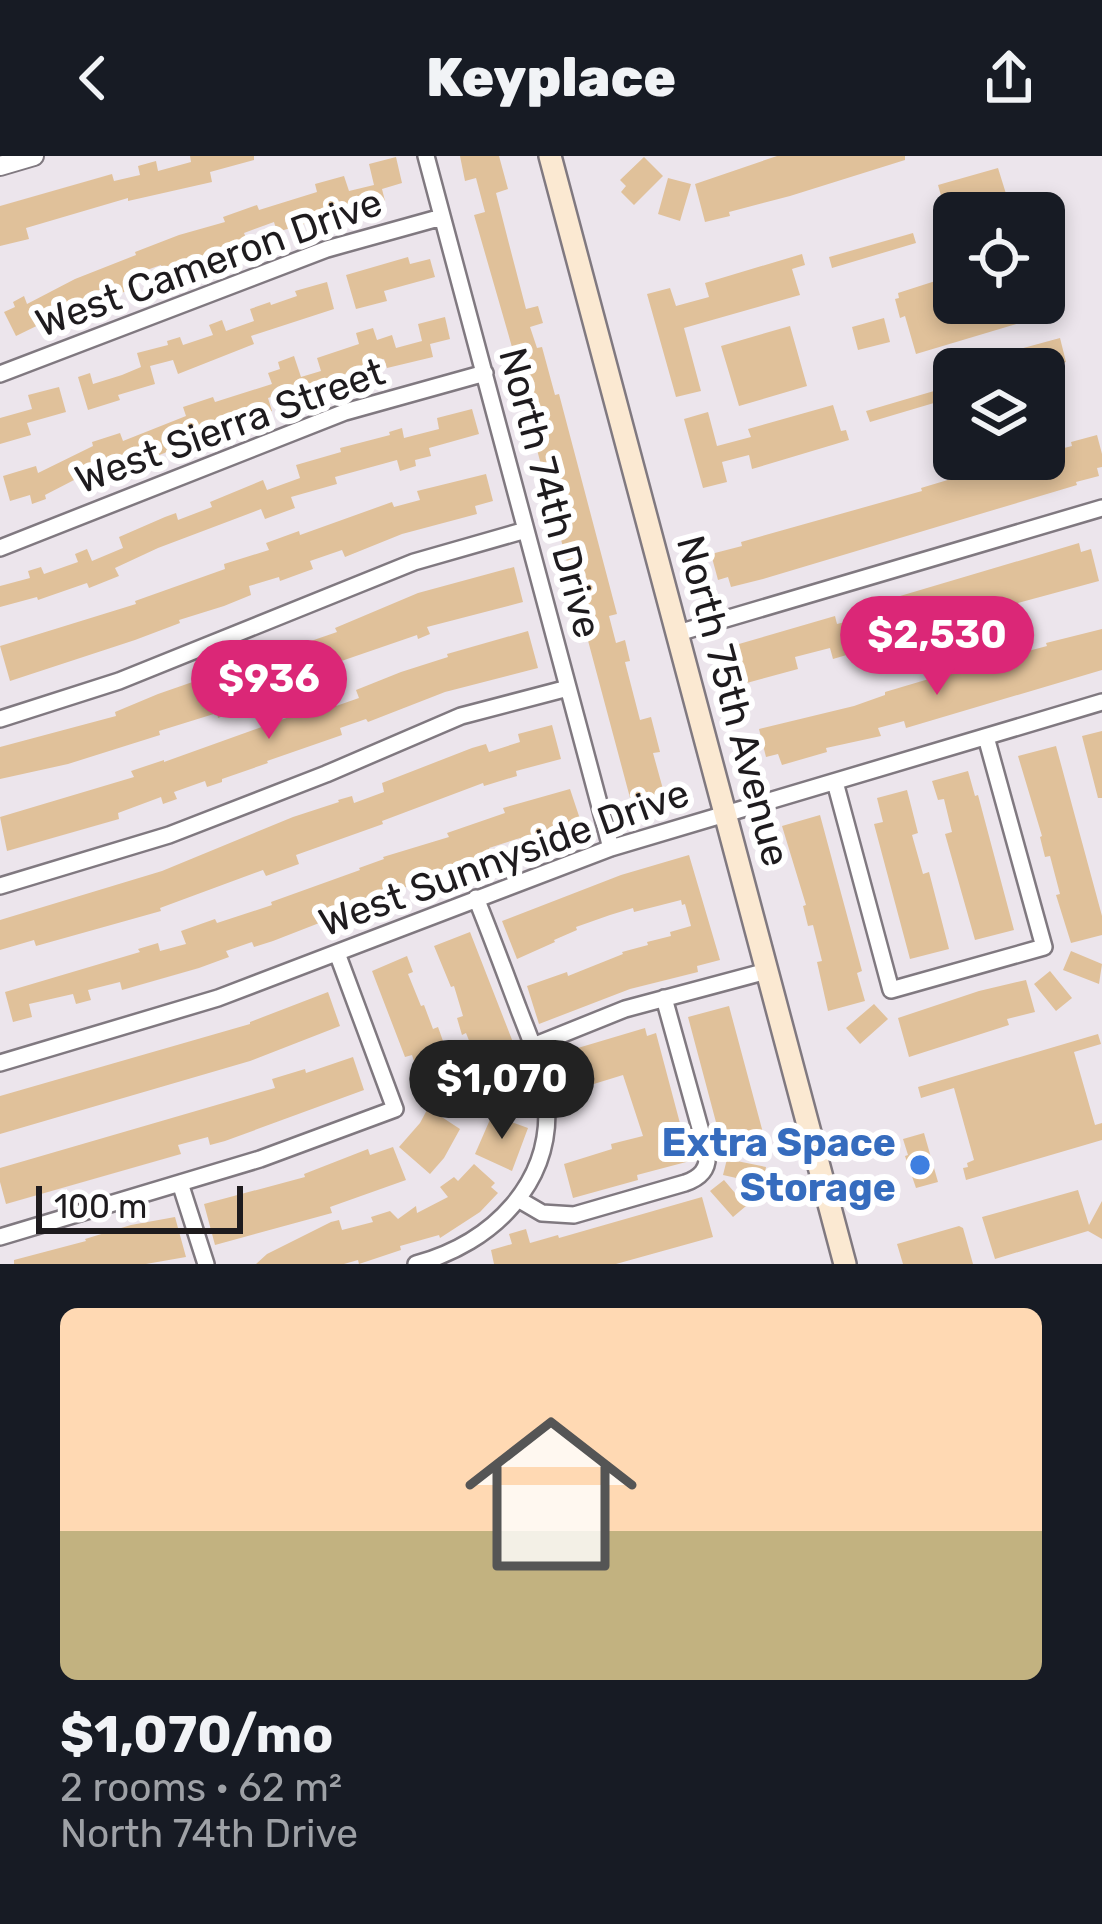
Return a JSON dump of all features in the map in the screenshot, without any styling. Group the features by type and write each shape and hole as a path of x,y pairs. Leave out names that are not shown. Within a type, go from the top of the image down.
{"main road":[{"name":"North 75th Avenue","path":"550,156 844,1264"}],"street":[{"path":"0,166 34,156"},
{"name":"North 74th Drive","path":"426,156 611,848"},
{"name":"West Cameron Drive","path":"0,374 327,249 442,217"},
{"name":"West Sierra Street","path":"0,548 345,412 485,374"},
{"path":"678,633 1102,508"},
{"path":"0,718 119,681 414,562 526,530"},
{"path":"0,886 169,835 460,716 568,688"},
{"name":"West Sunnyside Drive","path":"0,1063 218,998 611,848 1102,702"},
{"path":"836,782 891,990 1044,946 986,737"},
{"path":"416,1264 448,1254 503,1217 539,1159 547,1116 533,1046 476,898"},
{"path":"0,1237 260,1159 395,1109 337,953"},
{"path":"533,1046 626,1010 767,971"},
{"path":"518,1199 542,1213 574,1215 692,1181 706,1168 707,1153 664,998"},
{"path":"180,1184 206,1264"}],"building":[{"path":"190,156 254,156 254,160 210,172 212,182 128,198 26,228 29,239 0,246 0,206 112,174 114,181 140,175 138,166 156,161 158,171 191,162"},
{"path":"460,156 499,156 508,189 496,193 526,309 538,306 543,323 530,327 537,348 542,347 555,395 559,394 617,614 609,616 616,643 625,640 630,661 625,662 640,720 651,717 660,752 653,753 666,800 633,809 536,446 547,443 539,412 527,415 474,215 485,212 476,178 465,181"},
{"path":"777,156 905,156 905,160 705,222 695,184"},
{"path":"396,157 402,183 382,189 385,201 306,214 308,223 277,232 274,222 244,233 249,245 165,275 161,265 127,277 131,289 117,295 114,287 84,299 87,305 16,336 4,312 24,296 27,304 135,252 225,222 223,217 317,192 315,184 344,176 349,191 374,185 369,164"},
{"path":"644,157 663,176 634,205 621,192 626,186 620,180"},
{"path":"998,168 1005,192 940,192 938,185"},
{"path":"668,178 691,184 680,221 658,214"},
{"path":"913,233 916,243 832,268 829,257"},
{"path":"802,254 805,265 792,269 800,295 684,328 701,391 676,397 647,294 670,288 676,306 709,297 705,283"},
{"path":"408,257 410,264 430,259 435,277 384,291 387,301 356,309 346,275"},
{"path":"327,282 334,309 251,336 254,344 178,374 173,360 150,366 155,384 88,410 78,377 90,373 93,384 122,375 141,367 137,353 180,337 183,345 213,335 209,325 222,320 226,331 254,321 250,309"},
{"path":"933,282 933,324 1017,324 916,354 905,316 900,318 898,293"},
{"path":"445,317 450,339 430,344 433,357 387,368 384,359 355,368 357,376 299,399 295,389 268,398 272,411 223,426 224,430 136,464 123,468 119,457 84,469 90,480 79,486 76,479 45,495 46,499 32,504 30,495 10,501 3,476 36,466 38,473 93,446 92,442 120,433 123,441 186,416 183,407 272,384 268,373 280,369 278,362 294,356 301,377 321,371 317,358 359,344 356,333 373,328 377,340 392,335 396,348 422,341 418,324"},
{"path":"884,318 890,342 858,350 852,327"},
{"path":"790,326 807,386 739,406 721,346"},
{"path":"1060,338 1062,348 1024,348"},
{"path":"59,387 66,412 27,423 31,435 0,444 0,418 32,409 28,395"},
{"path":"933,391 933,403 870,422 866,411"},
{"path":"833,405 849,440 752,469 749,455 722,462 727,482 703,488 684,419 708,412 717,446 751,437 748,429"},
{"path":"472,409 479,434 429,448 431,456 415,460 416,466 400,471 397,460 335,477 337,484 291,497 295,508 265,519 261,509 158,548 115,568 119,576 89,588 87,583 0,607 0,586 30,578 28,571 41,567 44,574 78,562 75,554 87,549 92,561 123,548 119,537 165,517 176,513 178,520 263,480 267,490 300,478 296,465 402,428 404,438 439,429 437,418"},
{"path":"1097,435 1102,454 1099,476 763,579 731,587 728,577 718,580 711,554 948,480 1065,480 1065,448"},
{"path":"486,474 493,501 475,506 477,514 402,534 345,557 342,550 310,561 313,569 249,586 251,595 224,606 10,681 0,646 136,604 225,569 224,564 269,550 266,543 299,531 300,535 392,502 394,507 420,500 417,491"},
{"path":"1079,543 1081,552 1091,549 1099,581 833,659 830,648 795,657 798,669 743,684 732,646 835,616 837,624 865,617 863,607"},
{"path":"514,567 523,602 427,627 430,634 418,639 417,635 292,678 294,683 229,708 231,713 218,718 217,713 68,764 0,779 0,747 116,716 115,712 158,694 337,632 335,628 418,593"},
{"path":"1102,629 1102,670 906,728 904,721 878,728 881,736 826,748 827,752 782,765 778,754 766,757 759,729 854,706 885,692 1014,659 1013,655 1046,643"},
{"path":"528,631 538,668 366,719 340,728 342,735 222,782 207,787 205,781 174,792 177,799 163,804 161,797 118,813 119,819 7,851 0,817 134,777 131,771 334,701 336,706 359,698 356,690 401,672"},
{"path":"552,725 561,759 516,771 517,776 483,783 296,855 299,864 266,876 263,870 161,911 36,946 34,940 0,950 0,920 162,871 338,800 352,796 354,803 384,792 382,783 472,748 486,744 489,752 520,742 518,734"},
{"path":"1102,731 1102,798 1098,798 1082,736"},
{"path":"1056,746 1102,916 1102,935 1071,943 1018,756"},
{"path":"968,771 1014,930 975,940 945,834 952,832 944,799 938,800 932,781"},
{"path":"570,789 581,822 522,844 520,838 489,848 492,857 273,941 226,951 229,957 199,968 122,990 120,982 88,990 91,1000 76,1004 73,994 29,1004 32,1017 13,1022 5,992 158,943 160,951 186,944 181,931 272,905 383,857 449,837 447,833 505,813 503,808"},
{"path":"907,790 918,833 912,835 923,874 929,872 949,949 910,959 874,824 883,822 877,798"},
{"path":"820,815 862,971 857,973 865,1001 828,1011 817,962 822,961 782,826"},
{"path":"689,855 720,960 697,966 698,972 630,989 539,1024 527,986 567,972 568,976 691,926 685,904 681,900 610,915 576,927 517,959 502,921 621,875"},
{"path":"470,932 516,1050 527,1105 489,1105 490,1081 486,1082 466,1033 462,1035 457,1018 463,1016 454,986 434,946"},
{"path":"1071,951 1102,964 1099,984 1063,970"},
{"path":"407,956 413,972 408,974 421,1006 433,1029 438,1027 453,1069 420,1079 412,1055 405,1057 372,971"},
{"path":"1050,971 1072,998 1056,1011 1034,984"},
{"path":"1026,980 1035,1012 909,1057 898,1018"},
{"path":"328,992 340,1026 250,1061 0,1134 0,1096 250,1024"},
{"path":"874,1004 888,1019 860,1044 846,1028"},
{"path":"729,1006 766,1144 725,1156 688,1017"},
{"path":"645,1028 647,1036 656,1033 690,1161 573,1198 564,1164 643,1136 623,1075 571,1091 561,1053"},
{"path":"1098,1034 1101,1044 1074,1052 1095,1125 1102,1123 1102,1140 966,1180 963,1168 974,1160 954,1088 921,1098 918,1087"},
{"path":"353,1057 364,1090 225,1141 210,1145 208,1137 178,1145 181,1154 6,1204 0,1168 275,1088 272,1079"},
{"path":"426,1087 459,1089 458,1105 425,1104"},
{"path":"428,1108 460,1129 430,1174 399,1147"},
{"path":"492,1115 528,1128 512,1171 475,1154"},
{"name":"Extra Space Storage","path":"924,1133 938,1182 916,1188 903,1139"},
{"path":"393,1147 406,1180 330,1207 332,1213 215,1245 204,1204 305,1177 368,1149 370,1155"},
{"path":"727,1159 766,1167 763,1184 723,1175"},
{"path":"474,1164 495,1183 491,1187 498,1193 480,1212 440,1238 400,1246 401,1250 359,1264 358,1260 256,1264 331,1222 339,1220 342,1230 373,1222 371,1217 390,1211 398,1219 416,1206 417,1213 448,1197 440,1187 454,1177 458,1181"},
{"path":"724,1180 746,1206 733,1217 710,1191"},
{"path":"1078,1190 1089,1225 1102,1201 1102,1239 1088,1231 995,1259 982,1217"},
{"path":"702,1197 713,1237 616,1264 494,1264 491,1250 512,1244 509,1234 526,1229 530,1243 559,1238"},
{"path":"175,1217 186,1257 146,1264 14,1264 14,1260 131,1225"},
{"path":"959,1226 973,1264 903,1264 897,1244"}],"place":[{"name":"Extra Space Storage","path":"920,1165"}]}
